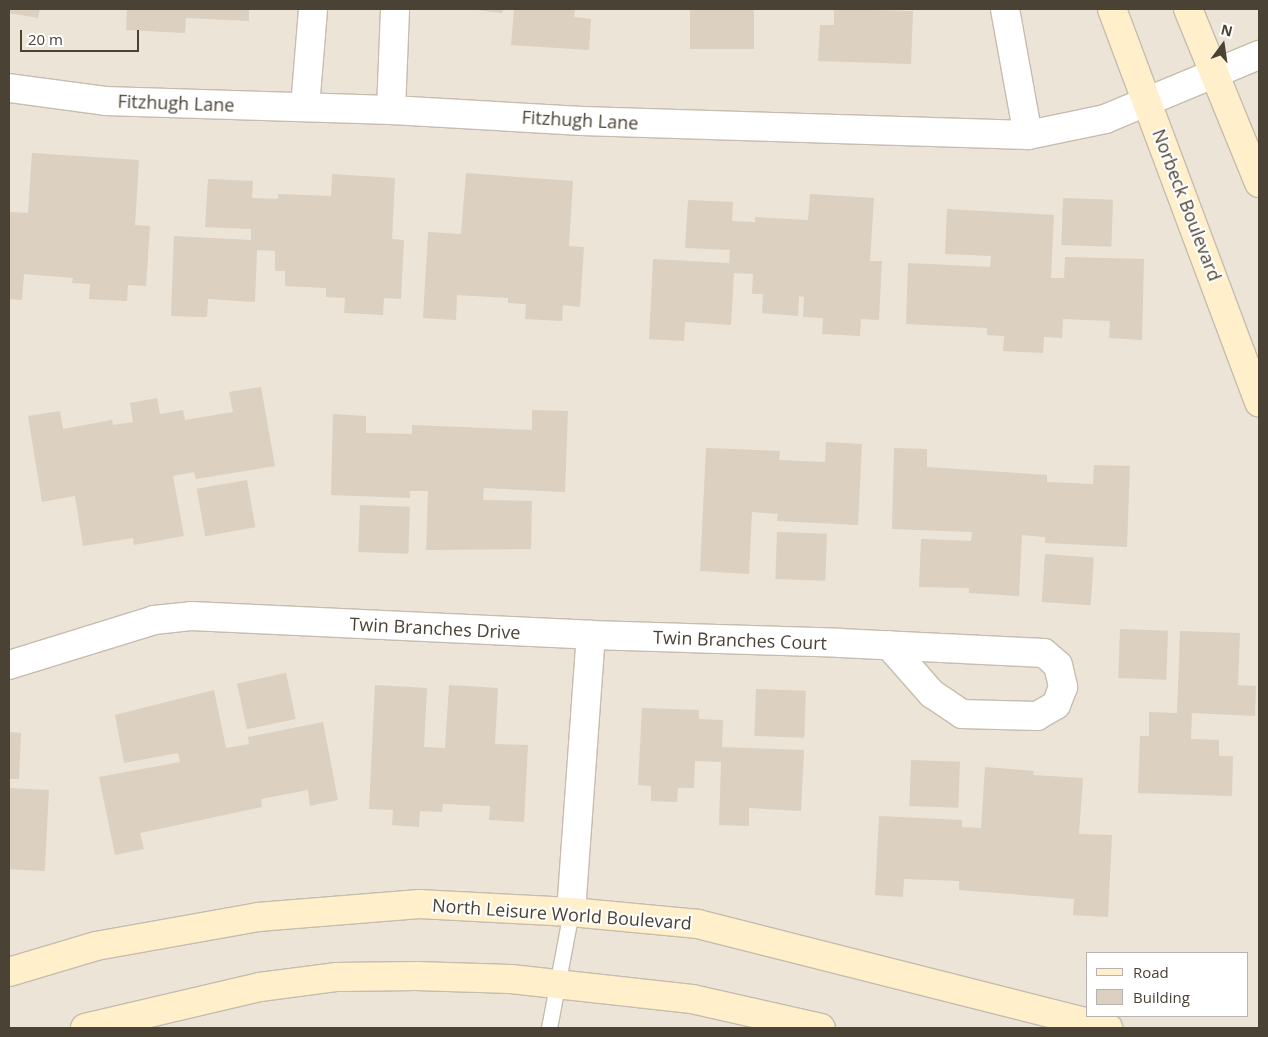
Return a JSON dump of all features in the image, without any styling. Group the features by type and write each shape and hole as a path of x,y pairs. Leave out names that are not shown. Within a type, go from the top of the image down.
{"street":[{"path":"305,107 313,9"},
{"path":"391,110 395,9"},
{"path":"1005,9 1028,135"},
{"name":"Norbeck Boulevard","path":"1112,9 1259,402"},
{"path":"1188,9 1216,72 1259,183"},
{"name":"Fitzhugh Lane","path":"9,88 105,101 391,110 582,121 1028,135 1105,119 1147,99 1259,55"},
{"name":"Twin Branches Drive","path":"9,665 154,620 191,616 591,635"},
{"path":"571,912 591,635"},
{"name":"Twin Branches Court","path":"591,635 889,645 1044,653 1058,665 1063,687 1056,706 1037,716 962,714 932,694 889,645"},
{"name":"North Leisure World Boulevard","path":"9,972 96,946 258,917 419,904 571,912 698,924 1108,1028"},
{"path":"85,1028 260,987 337,977 425,976 556,984 692,999 822,1028"}],"lane":[{"path":"549,1028 571,912"}],"shaded area":[{"path":"9,9 1259,9 1259,1028 9,1028"}],"building":[{"path":"9,9 40,9 38,18 9,13"},
{"path":"127,9 249,9 249,21 186,18 185,33 126,30"},
{"path":"468,9 503,9 502,13"},
{"path":"514,9 575,9 574,17 591,19 589,50 511,45"},
{"path":"690,9 754,9 754,49 690,49"},
{"path":"834,9 913,11 911,64 818,61 820,25 834,25"},
{"path":"32,153 139,160 135,225 150,226 146,286 128,285 127,301 89,299 90,284 72,283 73,278 24,274 22,300 9,299 9,212 28,213"},
{"path":"466,173 573,181 569,246 584,247 580,307 563,305 562,321 525,319 526,304 508,303 508,298 457,295 456,320 423,318 428,232 461,234"},
{"path":"332,174 395,178 392,239 404,240 401,299 384,298 383,315 344,313 345,298 326,297 326,288 285,286 285,271 275,271 275,251 257,250 255,302 208,299 207,317 171,316 174,236 251,240 251,229 205,227 208,179 253,181 252,198 278,199 278,194 331,196"},
{"path":"810,194 874,198 870,261 882,261 879,320 861,319 860,336 822,334 823,318 803,317 804,297 799,296 798,316 762,313 763,294 752,294 753,274 734,273 731,325 685,322 684,341 649,339 653,259 729,263 730,250 685,248 688,200 733,202 732,221 755,222 755,217 808,220"},
{"path":"1063,198 1113,200 1111,247 1061,245"},
{"path":"947,209 1054,215 1051,278 1064,278 1065,257 1144,259 1142,340 1109,338 1110,321 1063,319 1062,338 1044,337 1043,353 1003,351 1004,336 987,335 987,328 906,324 908,263 990,267 991,256 945,254"},
{"path":"261,387 275,466 196,479 194,472 173,476 184,536 134,545 133,538 83,546 75,496 42,502 28,416 60,411 63,429 112,420 113,425 133,422 130,403 157,398 160,414 183,410 185,420 233,412 229,392"},
{"path":"532,410 568,411 565,492 484,488 483,500 532,501 531,549 426,550 428,491 410,491 410,498 331,495 333,414 366,416 366,433 412,434 412,425 532,430"},
{"path":"826,442 862,444 858,525 777,521 778,514 752,512 749,574 700,571 706,448 780,451 779,460 825,462"},
{"path":"894,448 927,449 927,467 1047,475 1047,482 1093,484 1094,465 1130,466 1127,547 1045,543 1045,537 1022,535 1019,596 969,593 969,588 919,587 921,539 971,541 972,532 892,529"},
{"path":"247,480 255,527 205,536 197,489"},
{"path":"360,505 410,507 408,554 358,552"},
{"path":"777,532 827,534 825,581 775,579"},
{"path":"1045,554 1094,557 1091,605 1042,602"},
{"path":"1120,629 1168,631 1166,680 1118,678"},
{"path":"1180,631 1240,633 1238,685 1256,686 1255,716 1192,713 1191,739 1219,740 1219,756 1233,756 1232,796 1138,793 1140,736 1149,736 1149,712 1177,713"},
{"path":"286,673 296,719 247,729 237,683"},
{"path":"375,685 427,688 424,747 445,748 449,685 498,688 495,744 528,745 524,822 489,820 490,806 443,804 442,812 420,811 419,827 392,825 393,810 369,809"},
{"path":"756,689 806,691 804,738 754,736"},
{"path":"214,690 226,748 249,744 248,737 323,722 338,800 310,806 308,790 261,799 262,807 140,833 144,849 115,855 99,777 180,762 178,753 124,763 115,715"},
{"path":"642,708 699,710 699,719 723,720 722,747 804,750 801,811 749,808 749,826 719,825 721,762 695,761 694,788 678,788 677,802 651,801 651,786 638,785"},
{"path":"9,732 21,733 19,779 9,779"},
{"path":"911,760 960,762 958,808 909,806"},
{"path":"985,767 1034,771 1033,775 1083,778 1079,834 1112,835 1108,917 1073,915 1074,899 959,890 959,881 904,879 903,897 875,895 879,816 962,820 962,827 981,828"},
{"path":"9,788 49,790 45,871 9,869"}]}
